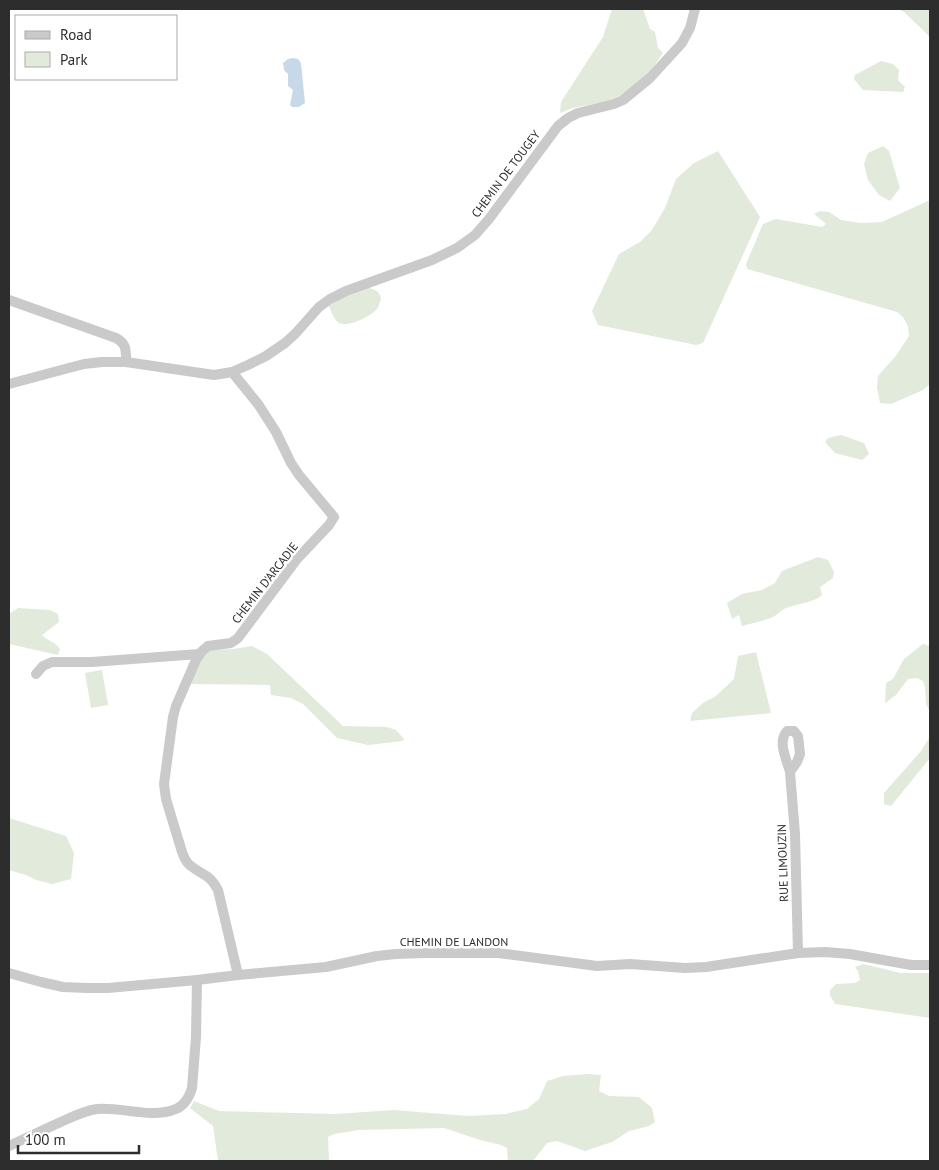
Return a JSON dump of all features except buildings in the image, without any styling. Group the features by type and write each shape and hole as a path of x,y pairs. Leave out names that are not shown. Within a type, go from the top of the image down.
{"street":[{"name":"CHEMIN DE TOUGEY","path":"9,384 84,364 102,362 126,362 214,375 232,372 248,366 285,343 319,307 330,299 346,290 432,260 457,248 475,235 558,126 578,113 623,100 650,78 682,43 690,28 695,9"},
{"path":"9,300 116,338 121,341 126,349 126,362"},
{"name":"CHEMIN D'ARCADIE","path":"199,654 208,646 232,643 238,638 297,559 329,525 334,517 299,475 276,432 253,397 232,372"},
{"path":"36,674 43,666 52,662 92,662 199,654 176,706 164,784 166,799 186,860 190,866 208,876 218,890 238,975"},
{"name":"RUE LIMOUZIN","path":"790,772 795,834 798,953"},
{"name":"CHEMIN DE LANDON","path":"9,973 56,985 108,988 326,968 377,956 419,953 498,953 597,966 630,964 685,968 706,967 798,953 825,952 850,954 898,964 930,965"},
{"path":"9,1146 81,1113 97,1109 116,1109 147,1113 167,1112 180,1107 190,1096 192,1088 196,1037 197,980"}],"green space":[{"path":"612,9 643,9 650,29 655,32 658,48 663,53 648,75 625,93 609,101 573,108 560,113 561,102 603,37"},
{"path":"899,9 930,9 930,37 904,12"},
{"path":"881,61 893,64 899,70 898,80 905,87 903,92 863,90 854,79 855,75"},
{"path":"883,146 889,151 900,188 890,201 879,195 868,180 864,164 868,153"},
{"path":"718,151 760,217 703,343 696,345 598,325 592,311 619,254 640,242 652,230 665,208 676,179 694,163"},
{"path":"930,200 930,384 923,390 891,404 880,403 877,388 878,376 895,357 909,336 908,326 903,317 897,312 747,269 746,264 763,224 776,219 822,227 826,224 814,214 820,211 829,212 841,220 861,223 882,222"},
{"path":"368,288 376,291 381,298 376,310 353,323 343,324 337,322 329,306 340,298"},
{"path":"841,435 864,443 869,454 862,460 835,453 825,442 828,438"},
{"path":"818,557 828,560 834,572 833,578 820,587 822,595 818,598 786,608 773,617 742,626 739,615 732,619 727,603 742,594 762,590 775,583 782,571"},
{"path":"18,608 50,610 58,614 59,622 42,635 60,649 58,655 9,644 9,614"},
{"path":"923,644 930,646 930,712 926,704 923,681 917,678 908,679 896,695 885,703 886,683 893,679 904,659"},
{"path":"252,646 267,654 343,726 387,727 396,730 404,739 403,741 368,745 337,738 303,704 291,698 271,695 270,685 191,684 201,657 207,650"},
{"path":"756,652 771,713 690,721 692,713 703,703 716,696 734,679 738,656"},
{"path":"102,670 108,705 91,708 85,673"},
{"path":"930,737 930,758 891,806 884,804 884,793 921,751"},
{"path":"9,818 66,836 74,853 71,879 52,884 9,870"},
{"path":"863,964 901,973 930,973 930,1018 835,1004 830,995 830,990 836,984 855,983 860,980 855,967"},
{"path":"601,1075 599,1091 609,1096 639,1097 652,1108 655,1122 649,1126 629,1131 612,1142 585,1151 557,1141 547,1143 533,1161 508,1161 507,1148 444,1128 359,1130 334,1134 328,1137 329,1161 218,1161 213,1126 190,1108 194,1101 219,1111 336,1114 393,1110 468,1116 505,1114 527,1109 539,1099 547,1081 563,1076"}],"water":[{"path":"293,58 298,59 301,63 305,103 299,107 292,107 290,105 293,90 288,86 288,74 284,70 283,63"}]}
